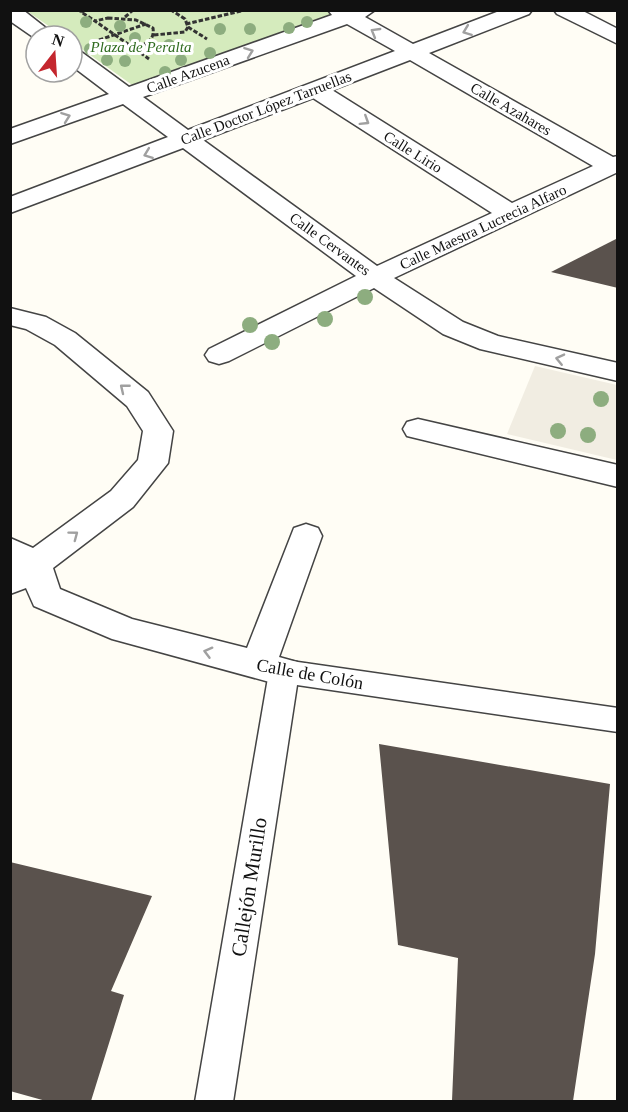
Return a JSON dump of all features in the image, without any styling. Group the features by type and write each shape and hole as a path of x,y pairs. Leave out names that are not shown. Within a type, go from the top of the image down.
{"street":[{"name":"Calle Doctor López Tarruellas","path":"10,206 522,10"},
{"path":"564,10 618,38"},
{"path":"11,11 29,24"},
{"name":"Calle Azahares","path":"350,12 412,53 614,165"},
{"name":"Calle Azucena","path":"10,137 350,12"},
{"name":"Calle Cervantes","path":"84,65 375,277 453,328 490,343 618,372"},
{"name":"Calle Lirio","path":"315,90 510,213"},
{"name":"Calle Maestra Lucrecia Alfaro","path":"219,355 375,277 614,165"},
{"path":"10,316 36,324 65,339 138,399 158,431 153,463 122,499 19,566"},
{"path":"418,429 618,476"},
{"name":"Callejón Murillo","path":"214,1101 271,669 306,536"},
{"name":"Calle de Colón","path":"19,566 46,597 124,630 271,669 618,720"}],"path":[{"path":"86,10 81,12 135,50 150,42 153,35 153,28 124,18 94,21"},
{"path":"124,18 133,10"},
{"path":"153,35 185,32 187,25 185,19 171,10"},
{"path":"187,25 224,13 245,10"},
{"path":"114,35 146,24"},
{"path":"187,25 207,39"}],"green space":[{"name":"Plaza de Peralta","path":"327,10 336,16 135,87 84,51 84,24 46,24 27,11"}],"shaded area":[{"path":"535,366 617,385 617,460 507,434"}],"building":[{"path":"618,238 618,288 551,272"},
{"path":"379,744 610,784 595,954 573,1101 452,1101 458,958 398,945"},
{"path":"10,862 152,896 111,991 124,995 91,1101 46,1101 10,1091"}]}
